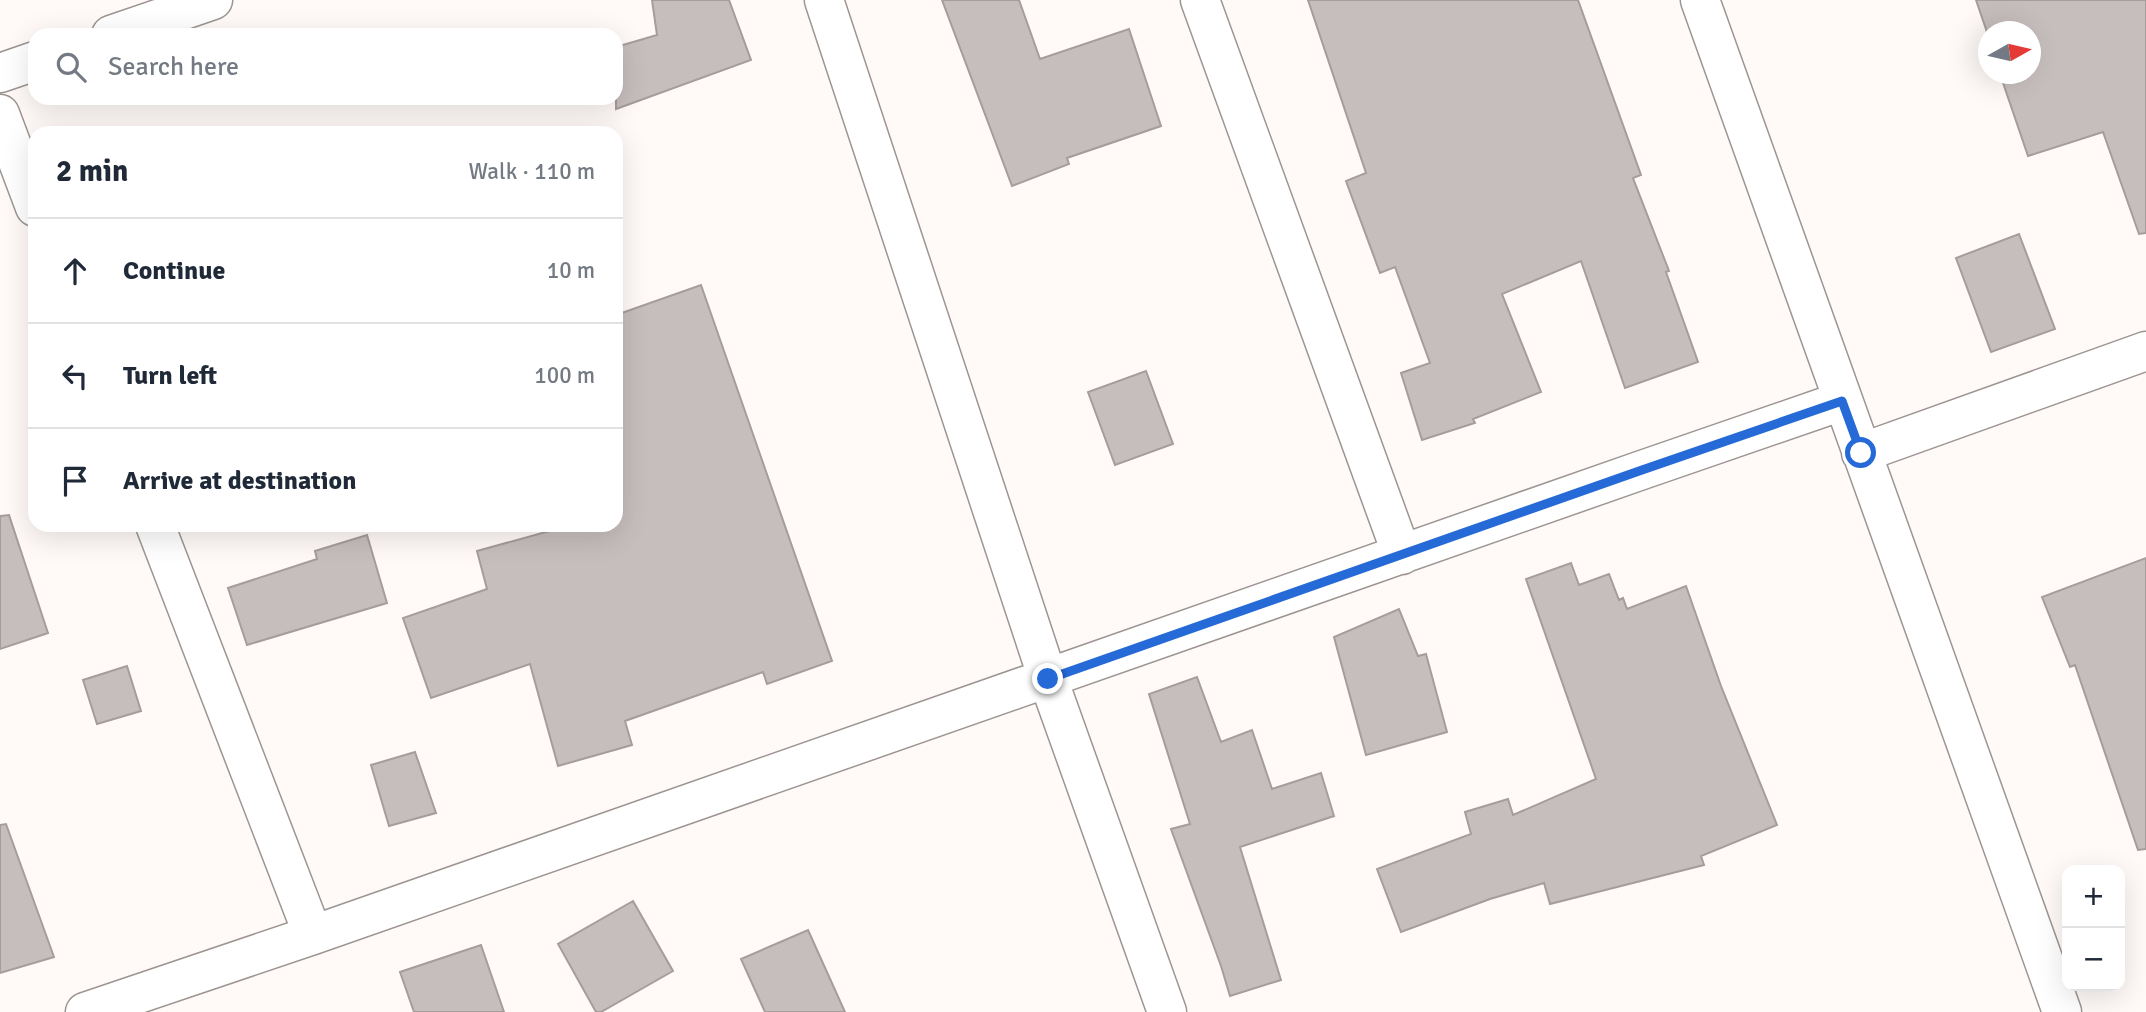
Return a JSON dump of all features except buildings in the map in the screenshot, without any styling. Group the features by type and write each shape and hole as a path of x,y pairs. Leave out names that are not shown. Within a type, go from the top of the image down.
{"street":[{"path":"131,28 213,0"},
{"path":"824,0 1048,679 1167,1012"},
{"path":"1200,0 1402,555"},
{"path":"1700,0 2062,1012"},
{"path":"0,73 28,63"},
{"path":"0,114 28,188"},
{"path":"1861,453 2146,351"},
{"path":"85,1012 313,935 1842,401"},
{"path":"158,532 313,935"}],"route":[{"path":"1048,679 1842,401 1861,453"}]}
